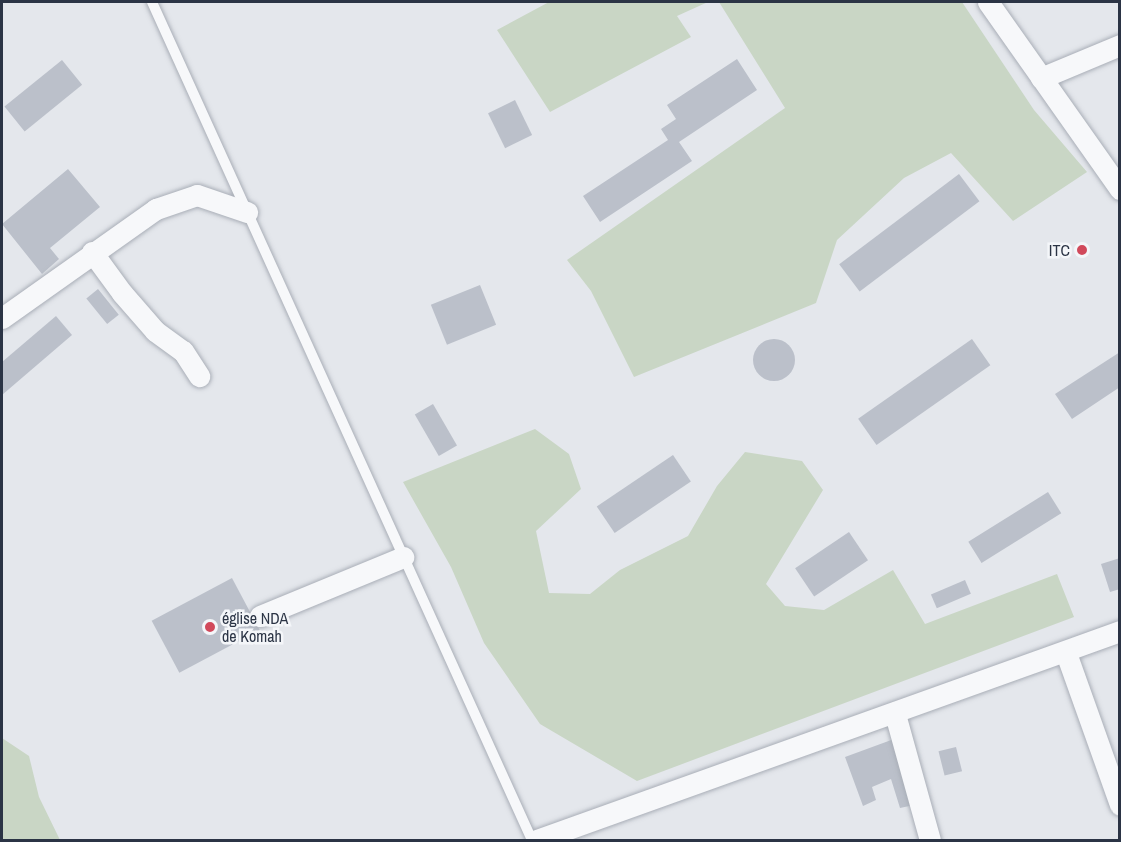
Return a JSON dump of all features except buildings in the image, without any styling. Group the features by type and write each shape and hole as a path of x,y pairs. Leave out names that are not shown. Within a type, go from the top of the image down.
{"street":[{"path":"987,2 1119,189"},
{"path":"1041,78 1119,45"},
{"path":"2,318 92,252 156,209 197,195 247,212"},
{"path":"92,252 122,293 155,331 183,351 199,376"},
{"path":"260,616 404,557"},
{"path":"537,840 1066,653 1119,631"},
{"path":"1066,653 1119,805"},
{"path":"896,714 930,840"}],"lane":[{"path":"152,2 532,840"}],"green space":[{"path":"549,2 708,2 677,16 691,37 550,112 497,30"},
{"path":"719,2 962,2 1034,110 1087,172 1013,221 951,153 904,178 837,240 816,303 634,377 591,291 567,260 785,108"},
{"path":"535,429 569,454 581,489 536,531 549,593 590,594 620,570 688,536 717,486 745,452 802,461 823,490 766,584 785,606 824,610 893,570 925,624 1057,574 1074,617 637,781 540,724 484,643 451,567 403,482"},
{"path":"2,738 29,756 39,797 60,840 2,840"}],"place":[{"name":"ITC","path":"1082,250"},
{"name":"église NDA de Komah","path":"210,627"}]}
